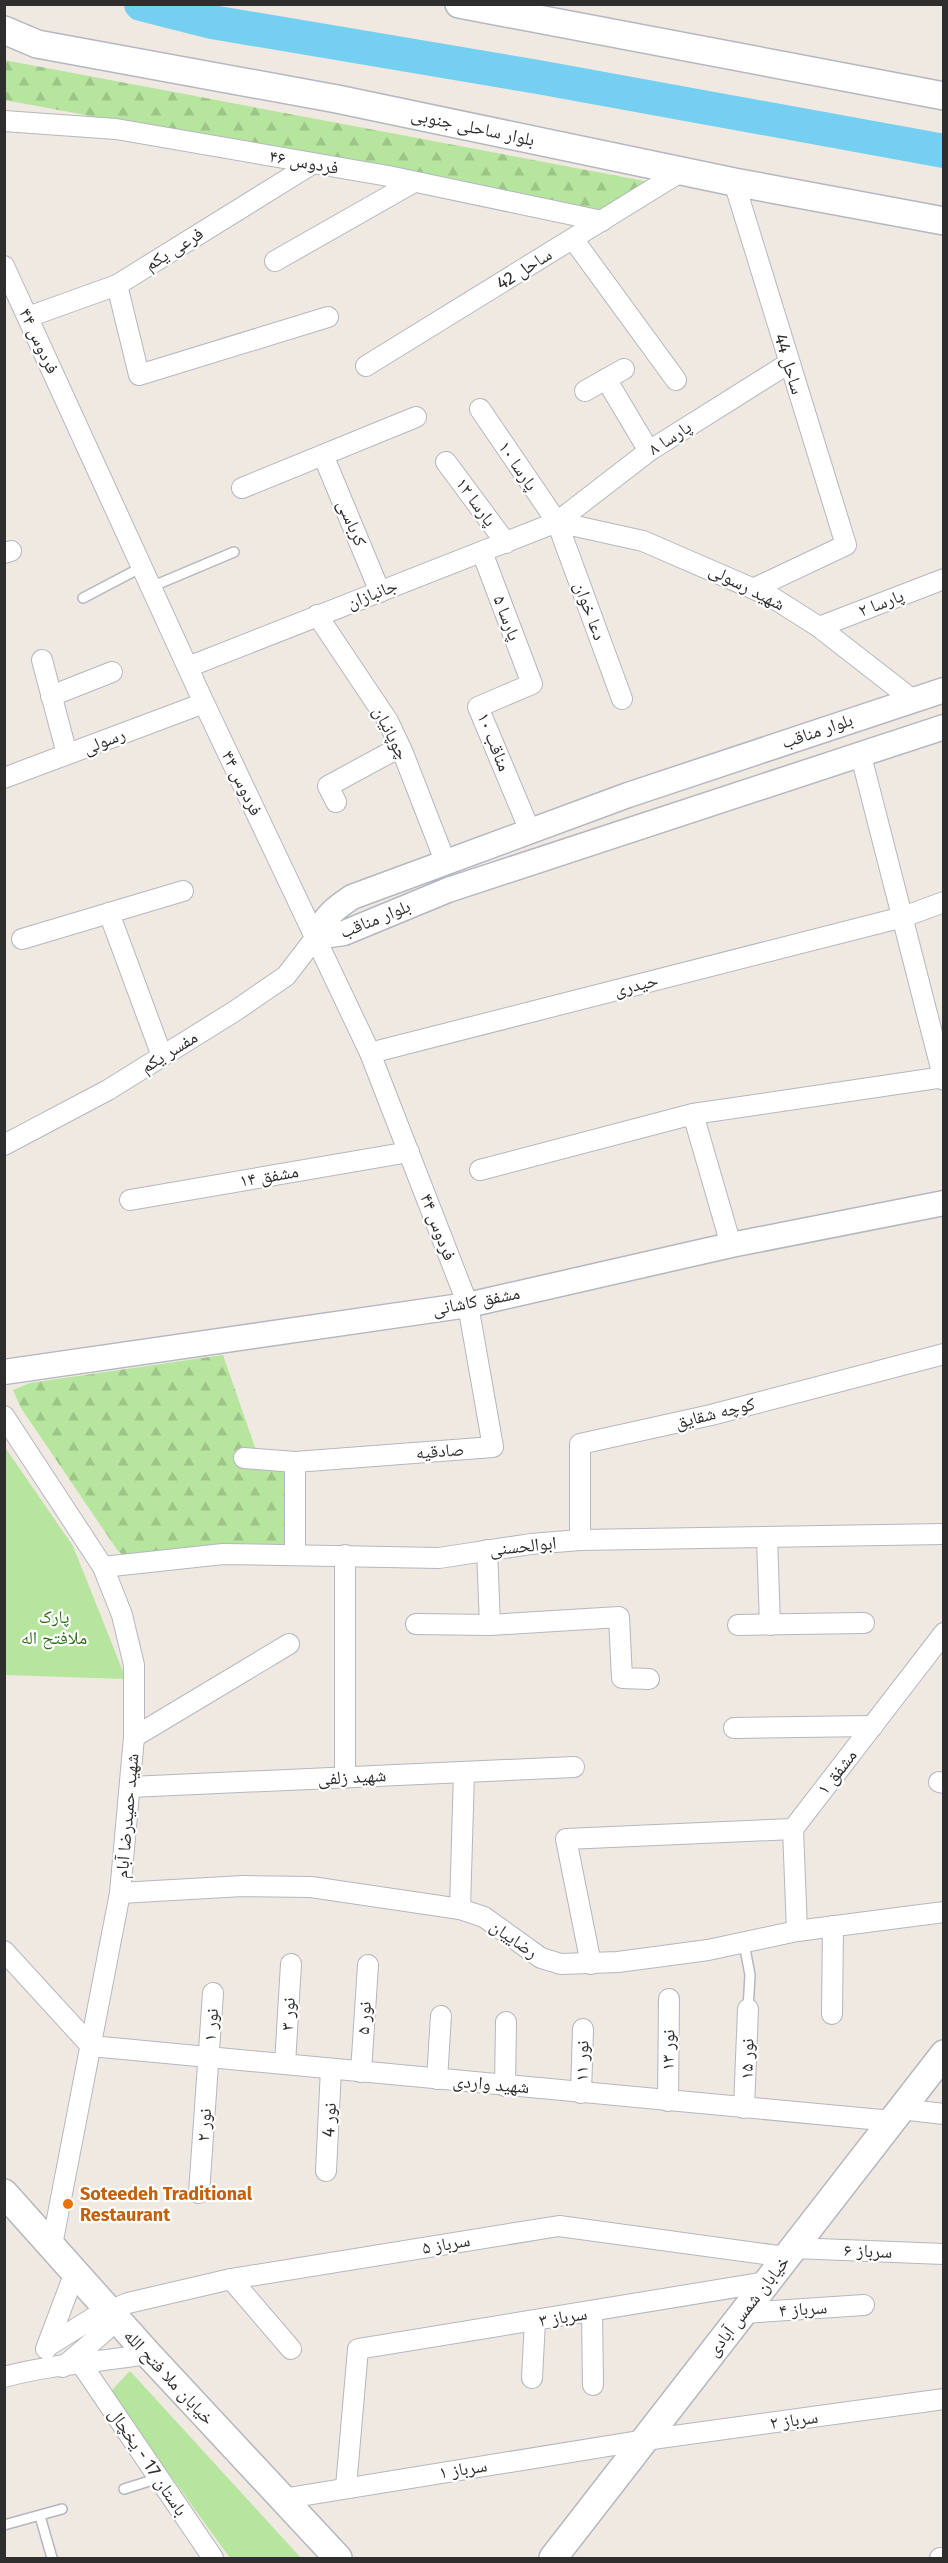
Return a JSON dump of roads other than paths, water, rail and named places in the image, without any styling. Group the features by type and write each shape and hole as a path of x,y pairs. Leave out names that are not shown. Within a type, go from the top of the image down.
{"main road":[{"path":"459,4 944,96"},
{"name":"بلوار ساحلی جنوبی","path":"4,30 37,44 337,99 734,182 944,221"},
{"path":"4,45 37,44"},
{"name":"خیابان شمس آبادی","path":"553,2559 944,2054"},
{"name":"خیابان ملا فتح الله","path":"4,2193 148,2354 338,2559"}],"street":[{"name":"فردوس ۴۶","path":"4,120 116,129 414,182 602,221"},
{"name":"فرعی یکم","path":"27,317 117,285 312,164"},
{"name":"ساحل 42","path":"366,366 682,171"},
{"path":"275,261 414,182"},
{"name":"ساحل 44","path":"734,182 846,545 756,588"},
{"path":"573,239 676,380"},
{"name":"فردوس ۴۴","path":"4,266 204,703 370,1053 468,1305"},
{"path":"117,285 139,375 328,317"},
{"name":"پارسا ۸","path":"557,522 649,451 789,363"},
{"path":"585,392 624,369"},
{"path":"606,379 649,451"},
{"name":"پارسا ۱۰","path":"480,410 557,522"},
{"path":"243,488 416,417"},
{"name":"کرباسی","path":"323,455 380,592"},
{"name":"پارسا ۱۲","path":"446,462 506,543"},
{"name":"جانبازان","path":"188,667 557,522"},
{"name":"شهید رسولی","path":"557,522 644,542 756,588 819,627 914,701"},
{"name":"دعا خوان","path":"557,522 622,699"},
{"name":"پارسا ۵","path":"482,552 532,684"},
{"name":"پارسا ۲","path":"819,627 944,579"},
{"name":"چوپانیان","path":"317,615 372,695 400,747 445,861"},
{"path":"42,660 67,754"},
{"path":"51,696 112,672"},
{"name":"مناقب ۱۰","path":"530,831 478,707 532,684"},
{"name":"بلوار مناقب","path":"944,690 827,727 445,861 352,897 332,910 322,922 316,937 344,933 447,890 944,727"},
{"name":"رسولی","path":"4,778 204,703"},
{"path":"336,802 328,786 400,747"},
{"path":"480,1170 693,1114 943,1078 861,756"},
{"path":"22,939 183,891"},
{"name":"حیدری","path":"370,1053 903,916 944,902"},
{"path":"109,913 162,1056"},
{"name":"مفسر یکم","path":"4,1145 99,1095 286,976 316,937"},
{"path":"693,1114 731,1245"},
{"name":"مشفق ۱۴","path":"130,1200 409,1152"},
{"name":"مشفق کاشانی","path":"4,1372 468,1305 731,1245 944,1203"},
{"name":"صادقیه","path":"244,1458 295,1462 493,1447 468,1305"},
{"name":"کوچه شقایق","path":"580,1540 580,1444 711,1415 944,1354"},
{"name":"شهید حمیدرضا آبام","path":"4,1416 103,1567 122,1614 134,1665 134,1737 120,1893 52,2245"},
{"path":"294,1555 295,1462"},
{"name":"ابوالحسنی","path":"103,1567 223,1554 439,1558 487,1550 580,1540 944,1534"},
{"path":"767,1538 770,1625"},
{"path":"487,1550 490,1625"},
{"path":"345,1555 345,1778"},
{"path":"416,1624 490,1625 619,1617 622,1678 649,1679"},
{"path":"738,1625 864,1623"},
{"name":"مشفق ۱","path":"793,1829 944,1633"},
{"path":"134,1737 289,1644"},
{"path":"923,1661 944,1656"},
{"path":"734,1728 873,1726"},
{"name":"شهید زلفی","path":"130,1787 574,1767"},
{"path":"460,1909 464,1772"},
{"path":"591,1964 566,1839 793,1829 797,1931"},
{"name":"رضاییان","path":"120,1893 243,1886 311,1887 460,1909 483,1917 541,1958 561,1964 591,1964 708,1950 797,1931 944,1912"},
{"path":"832,2014 833,1926"},
{"path":"4,1951 91,2046"},
{"name":"نور ۳","path":"285,2064 291,1964"},
{"name":"نور ۵","path":"361,2072 368,1965"},
{"name":"نور ۱","path":"209,2057 213,1993"},
{"name":"نور ۱۳","path":"668,2101 669,1999"},
{"name":"نور ۱۵","path":"744,2108 748,2009"},
{"path":"437,2079 441,2016"},
{"path":"505,2086 506,2022"},
{"name":"نور ۱۱","path":"581,2093 583,2029"},
{"name":"شهید واردی","path":"91,2046 744,2108 896,2115 944,2114"},
{"name":"نور ۲","path":"200,2193 209,2057"},
{"name":"نور 4","path":"326,2171 331,2069"},
{"name":"سرباز ۵","path":"48,2346 93,2318 128,2303 231,2278 559,2226 790,2253"},
{"name":"سرباز ۶","path":"790,2253 944,2254"},
{"path":"33,2369 48,2346 75,2272"},
{"path":"231,2278 291,2349"},
{"name":"سرباز ۳","path":"346,2487 357,2349 767,2282"},
{"name":"سرباز ۴","path":"743,2313 864,2305"},
{"path":"73,2366 105,2331 110,2312"},
{"path":"592,2312 593,2385"},
{"path":"532,2378 535,2321"},
{"path":"4,2378 33,2369 73,2366 148,2354"},
{"name":"باستان 17 - یخچال","path":"73,2366 159,2478 213,2559"},
{"name":"سرباز ۲","path":"645,2440 944,2399"},
{"name":"سرباز ۱","path":"282,2499 645,2440"}],"lane":[{"path":"151,587 234,552"},
{"path":"83,597 142,567"},
{"path":"744,1943 750,1975 748,2009"},
{"path":"124,2489 159,2478"},
{"path":"4,2525 62,2509"},
{"path":"40,2516 52,2559"}],"waterway":[{"path":"141,4 212,22 538,77 944,151"}],"place":[{"name":"Soteedeh Traditional Restaurant","path":"68,2204"}],"park label":[{"name":"پارک ملافتح اله","path":"54,1627"}]}
